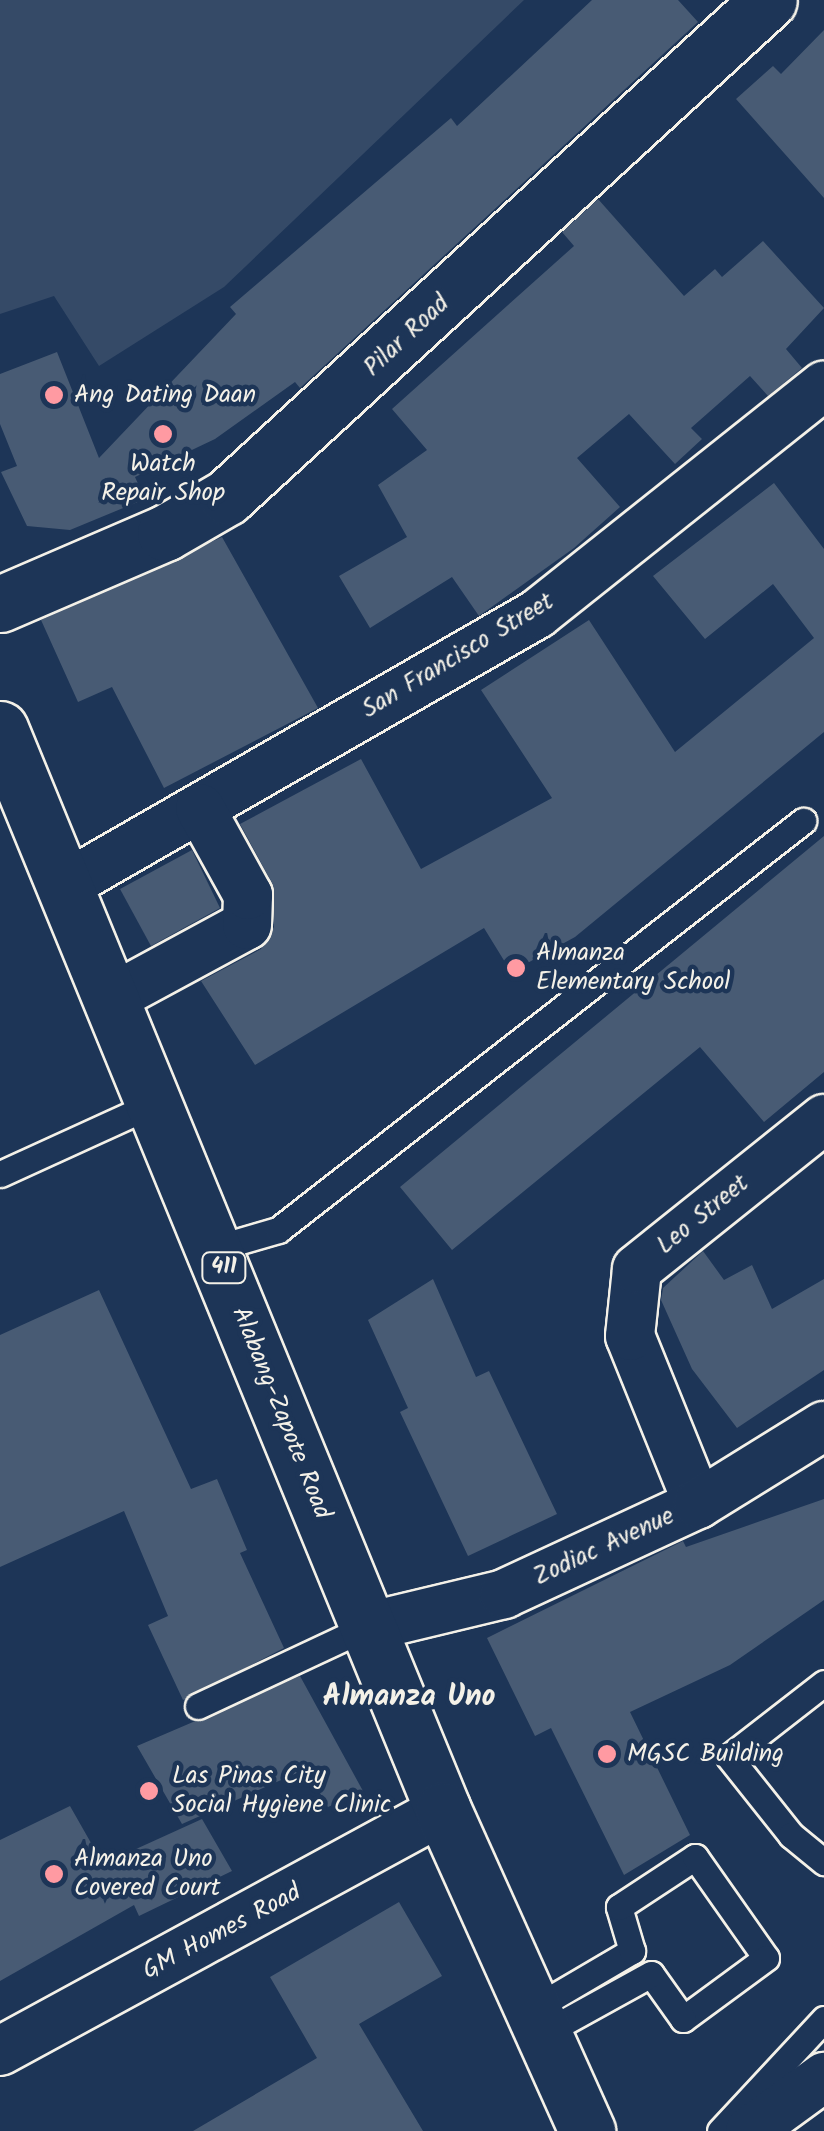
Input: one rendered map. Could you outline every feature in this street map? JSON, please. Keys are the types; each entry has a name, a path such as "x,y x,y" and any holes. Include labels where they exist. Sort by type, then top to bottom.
{"main road":[{"name":"Pilar Road","path":"0,604 165,533 227,497 770,0"},
{"name":"Alabang-Zapote Road","path":"0,729 15,810 64,886 112,998 443,1810 581,2112 614,2131"}],"street":[{"name":"San Francisco Street","path":"64,886 536,614 824,386"},
{"path":"112,998 240,931 250,918 248,896 200,808"},
{"name":"Leo Street","path":"698,1504 630,1336 638,1268 824,1119"},
{"name":"Zodiac Avenue","path":"366,1627 504,1594 698,1504 824,1426"},
{"name":"GM Homes Road","path":"0,2051 443,1810"},
{"path":"750,2131 824,2077"}],"lane":[{"path":"216,1248 278,1230 803,821"},
{"path":"0,1174 156,1104"},
{"path":"198,1706 366,1627"},
{"path":"824,1682 729,1757 791,1835 824,1862"},
{"path":"696,1858 766,1958 684,2019 651,1974 539,2021 632,1951 619,1907 696,1858"},
{"path":"720,2131 824,2019"}],"shaded area":[{"path":"0,0 524,0 224,287 99,366 54,296 0,314"}],"building":[{"path":"592,0 678,0 698,22 300,388 295,382 215,439 135,477 145,499 70,530 27,526 1,472 17,466 0,424 0,374 57,352 99,458 236,314 230,307 451,118 457,126"},
{"path":"824,30 824,198 736,99 773,66 781,74"},
{"path":"598,199 684,296 715,269 722,277 763,241 824,308 786,349 802,368 768,396 750,376 691,428 702,439 675,464 629,414 577,458 620,507 574,548 479,616 452,577 370,628 339,576 407,537 378,485 427,450 392,409 574,246 562,232"},
{"path":"774,483 824,549 824,732 575,937 511,972 484,928 255,1065 201,981 261,949 274,927 272,883 240,824 361,759 421,869 552,798 481,690 589,620 675,752 814,638 773,584 705,639 653,576"},
{"path":"222,537 318,708 164,788 112,687 78,702 41,620"},
{"path":"824,836 824,1072 764,1122 700,1047 452,1250 400,1187"},
{"path":"192,850 220,908 151,946 120,889"},
{"path":"703,1251 724,1280 752,1265 772,1309 824,1279 824,1370 737,1428 692,1369 661,1300 663,1288"},
{"path":"433,1279 476,1377 489,1371 557,1514 468,1556 400,1412 408,1408 368,1320"},
{"path":"99,1290 191,1489 217,1479 247,1550 240,1553 284,1648 183,1700 148,1625 168,1616 124,1511 0,1567 0,1335"},
{"path":"824,1499 824,1600 730,1665 630,1712 690,1835 624,1875 551,1728 535,1736 487,1638 683,1541 686,1547"},
{"path":"300,1676 363,1791 328,1807 306,1769 182,1824 137,1746"},
{"name":"Almanza Uno Covered Court","path":"70,1806 103,1864 202,1819 232,1871 139,1916 134,1905 0,1981 0,1840"},
{"path":"399,1902 442,1976 359,2024 423,2131 193,2131 317,2058 270,1977"}],"place":[{"name":"Ang Dating Daan","path":"54,395"},
{"name":"Watch Repair Shop","path":"163,434"},
{"name":"Almanza Elementary School","path":"516,968"},
{"name":"MGSC Building","path":"607,1754"},
{"name":"Las Pinas City Social Hygiene Clinic","path":"149,1791"},
{"name":"Almanza Uno Covered Court","path":"54,1874"}],"district":[{"name":"Almanza Uno","path":"409,1697"}]}
